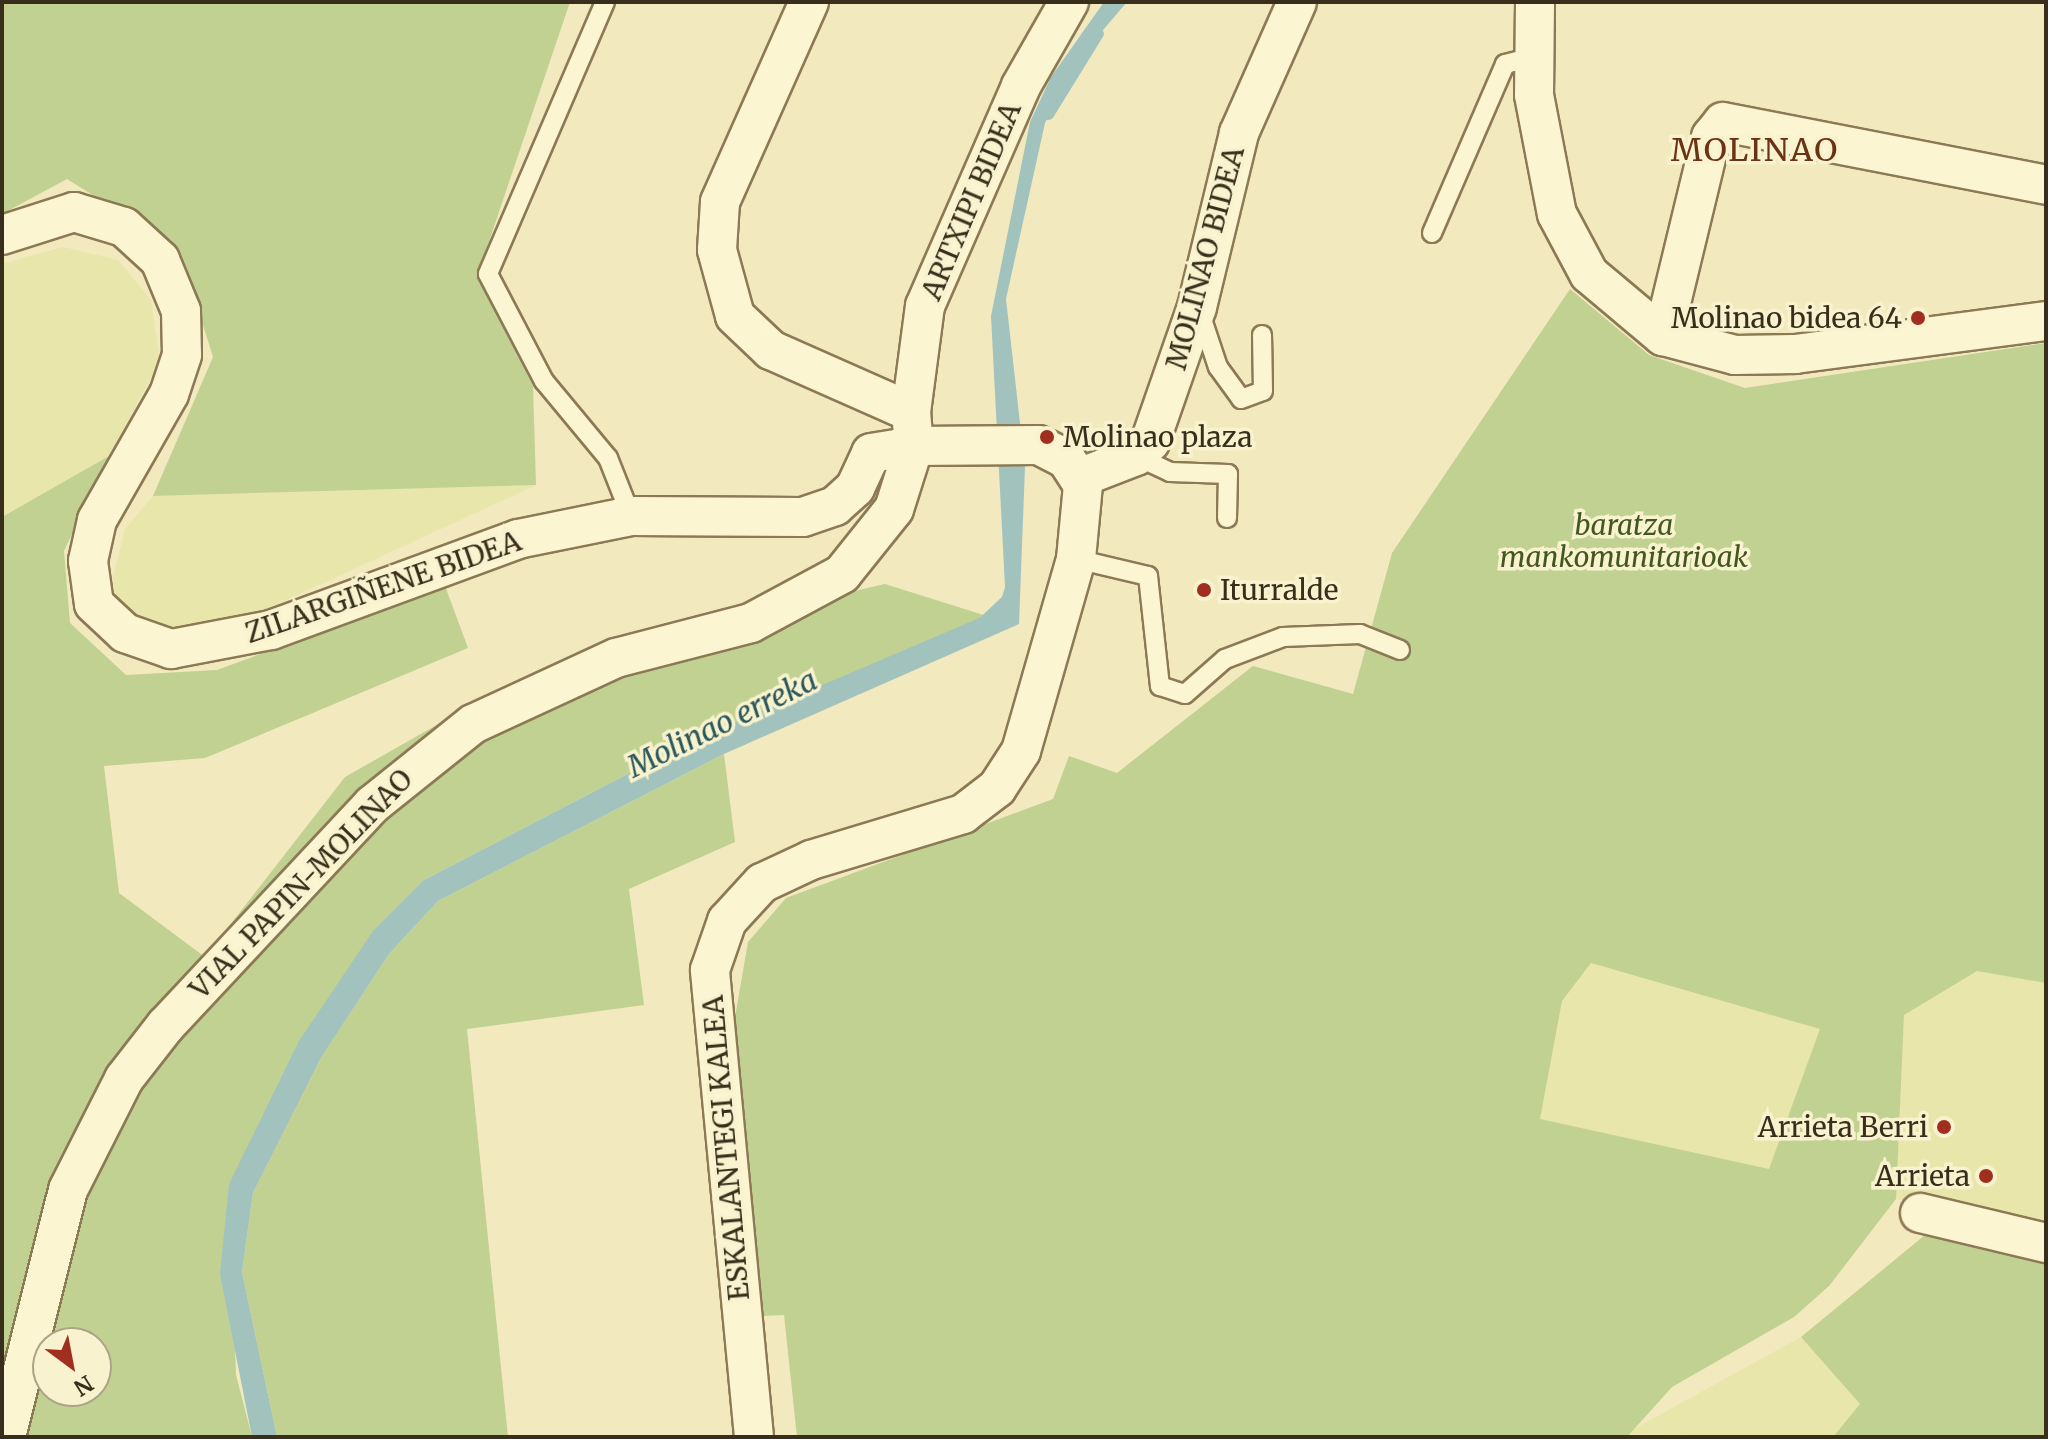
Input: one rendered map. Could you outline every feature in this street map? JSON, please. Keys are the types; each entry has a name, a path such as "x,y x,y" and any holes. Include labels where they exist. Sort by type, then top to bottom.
{"street":[{"path":"809,2 720,202 717,250 735,316 771,350 912,429 986,445 1027,445 1053,450 1079,478 1136,456"},
{"name":"ARTXIPI BIDEA","path":"912,429 925,306 1021,86 1069,2"},
{"name":"MOLINAO BIDEA","path":"1136,456 1154,432 1197,307 1239,133 1297,2"},
{"path":"1535,2 1534,57 1542,155 1557,214 1589,274 1663,336 1735,355 1795,354 2046,321"},
{"path":"1663,336 1711,137 1723,122 2046,185"},
{"name":"ZILARGIÑENE BIDEA","path":"2,235 74,212 124,227 160,260 181,311 182,355 169,394 97,520 88,561 94,604 125,633 171,649 218,643 518,539 631,516 803,517 835,506 855,488 871,453 912,429"},
{"name":"VIAL PAPIN-MOLINAO","path":"6,1437 68,1190 124,1079 166,1025 372,805 473,724 616,658 751,623 842,574 894,509 912,429"},
{"name":"ESKALANTEGI KALEA","path":"754,1437 709,996 716,945 742,901 786,869 942,822 997,788 1021,751 1076,559 1085,515 1079,478"},
{"path":"1920,1213 2046,1243"}],"lane":[{"path":"605,2 488,274 544,381 608,458 631,516"},
{"path":"1432,233 1505,64 1534,57"},
{"path":"1197,307 1218,367 1241,399 1263,391 1262,335"},
{"path":"1136,456 1170,472 1228,474 1227,518"},
{"path":"1076,559 1148,576 1160,686 1185,694 1225,659 1283,637 1360,634 1400,650"}],"shaded area":[{"path":"63,247 118,260 151,300 160,361 109,456 2,517 2,264"},
{"path":"536,485 239,622 193,635 150,631 110,589 125,529 153,496"},
{"path":"1591,963 1821,1029 1769,1170 1539,1119 1562,1001"},
{"path":"1977,970 2046,983 2046,1230 1896,1199 1904,1015"},
{"path":"1801,1337 1860,1404 1833,1437 1625,1434"}],"green space":[{"path":"2,2 570,2 477,277 533,386 536,485 153,496 213,357 179,249 67,179 2,214"},
{"name":"baratza mankomunitarioak","path":"1570,289 1649,355 1745,388 2046,343 2046,983 1977,971 1904,1015 1896,1199 1829,1286 1794,1317 1672,1387 1627,1437 797,1437 784,1315 764,1316 734,1023 748,942 786,898 1053,799 1069,756 1117,773 1253,666 1353,694 1392,553","holes":["1591,963 1820,1029 1769,1169 1540,1119 1562,1001"]},
{"path":"109,456 64,551 70,623 126,675 217,670 445,586 468,648 205,758 104,766 119,893 205,957 345,777 486,697 656,636 885,584 990,617 689,742 424,880 229,1184 236,1375 252,1437 2,1437 2,517"},
{"path":"724,754 735,842 629,889 644,1005 467,1029 508,1437 277,1437 242,1272 253,1193 321,1058 389,954 438,901"},
{"path":"1925,1235 2046,1263 2046,1437 1833,1437 1860,1404 1801,1337"}],"water":[{"path":"1104,2 1127,2 1074,64 1045,123 1006,299 1025,467 1019,624 724,754 438,901 389,954 321,1058 253,1193 242,1272 277,1437 252,1437 220,1274 229,1184 299,1041 373,931 424,880 689,742 998,610 1005,587 991,316 1030,122 1051,77"}],"waterway":[{"name":"Molinao erreka","path":"1048,114 1098,33"},
{"name":"Molinao erreka","path":"976,628 1010,596"}],"place":[{"name":"Molinao bidea 64","path":"1918,318"},
{"name":"Molinao plaza","path":"1047,437"},
{"name":"Iturralde","path":"1204,590"},
{"name":"Arrieta Berri","path":"1944,1127"},
{"name":"Arrieta","path":"1986,1176"}],"district":[{"name":"MOLINAO","path":"1755,150"}]}
